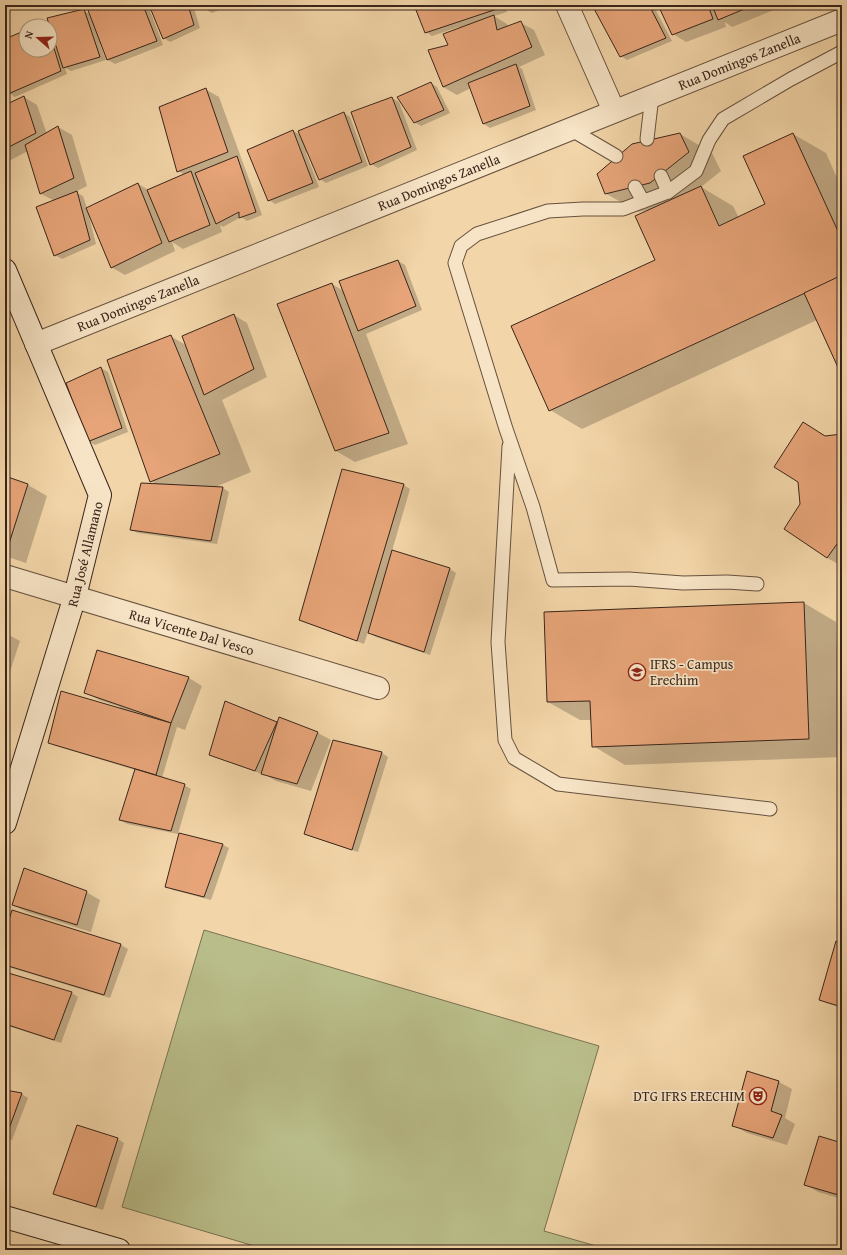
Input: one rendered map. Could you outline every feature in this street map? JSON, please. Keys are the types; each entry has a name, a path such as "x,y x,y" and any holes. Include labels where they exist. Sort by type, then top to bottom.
{"street":[{"path":"567,5 614,112"},
{"name":"Rua Domingos Zanella","path":"36,344 842,20"},
{"name":"Rua José Allamano","path":"5,270 100,495 75,596 5,823"},
{"name":"Rua Vicente Dal Vesco","path":"5,576 378,688"},
{"path":"5,1217 119,1250"}],"lane":[{"path":"757,584 727,582 683,583 629,579 553,580 533,507 455,262 461,246 477,234 548,212 583,209 623,209 668,192 696,171 709,140 723,118 842,52"},
{"path":"647,139 652,96"},
{"path":"570,129 616,156"},
{"path":"661,176 668,192"},
{"path":"635,187 643,201"},
{"path":"510,438 498,642 505,740 514,758 558,784 770,809"}],"green space":[{"path":"204,930 599,1046 544,1231 610,1250 268,1250 122,1207"}],"building":[{"path":"86,5 143,5 157,41 107,60"},
{"path":"149,5 188,5 194,25 163,39"},
{"path":"414,5 499,5 500,8 425,33"},
{"path":"592,5 649,5 666,38 620,57"},
{"path":"658,5 708,5 713,19 672,35"},
{"path":"712,5 754,5 718,20"},
{"path":"84,9 100,57 63,68 58,52 58,18 47,18"},
{"path":"494,15 497,30 521,21 532,47 443,87 428,50 448,45 443,34"},
{"path":"18,33 18,58 57,58 61,71 8,94 5,86 5,39"},
{"path":"516,64 530,106 483,124 468,83"},
{"path":"431,82 444,110 414,123 397,97"},
{"path":"206,88 228,152 177,172 159,107"},
{"path":"24,96 36,133 5,149 5,105"},
{"path":"392,97 411,147 370,165 351,112"},
{"path":"344,112 362,162 319,180 298,131"},
{"path":"58,126 74,178 40,194 25,145"},
{"path":"293,130 313,183 268,201 247,150"},
{"path":"680,133 689,152 650,183 605,194 597,174 632,144"},
{"path":"793,133 842,240 842,276 549,411 511,326 655,260 635,216 701,186 719,226 765,204 743,156"},
{"path":"237,156 256,212 239,218 239,212 216,224 195,173"},
{"path":"191,171 210,225 169,242 147,190"},
{"path":"138,183 162,243 111,268 86,208"},
{"path":"77,191 90,240 54,256 36,207"},
{"path":"398,260 416,306 358,331 339,281"},
{"path":"842,275 842,374 841,374 804,293"},
{"path":"332,283 389,433 335,451 277,304"},
{"path":"234,314 254,369 204,395 182,336"},
{"path":"171,335 220,454 150,482 107,360"},
{"path":"101,367 122,428 87,442 66,383"},
{"path":"803,422 825,436 842,434 842,537 827,558 784,529 800,504 798,482 774,467"},
{"path":"342,469 404,484 357,641 299,620"},
{"path":"5,476 28,484 6,553 5,552"},
{"path":"141,483 223,487 211,541 130,530"},
{"path":"392,550 450,568 424,652 368,633"},
{"path":"804,602 809,739 592,747 590,701 547,702 544,612"},
{"path":"97,650 189,677 171,723 84,693"},
{"path":"61,691 171,723 156,775 48,743"},
{"path":"225,701 277,722 255,771 209,755"},
{"path":"279,717 318,732 297,784 261,774"},
{"path":"333,740 382,752 352,850 304,834"},
{"path":"135,769 185,784 171,831 119,820"},
{"path":"179,833 223,844 204,897 165,887"},
{"path":"24,868 87,891 77,925 12,905"},
{"path":"12,910 121,944 104,995 5,965 5,933"},
{"path":"836,941 842,943 842,1007 819,1000"},
{"path":"5,972 72,992 54,1040 5,1024"},
{"name":"DTG IFRS ERECHIM","path":"747,1071 779,1081 771,1111 782,1115 773,1138 732,1126"},
{"path":"5,1090 22,1093 6,1137 5,1137"},
{"path":"77,1125 118,1138 96,1207 53,1194"},
{"path":"819,1136 842,1143 842,1196 804,1185"}],"place":[{"name":"IFRS - Campus Erechim","path":"637,672"},
{"name":"DTG IFRS ERECHIM","path":"758,1096"}]}
